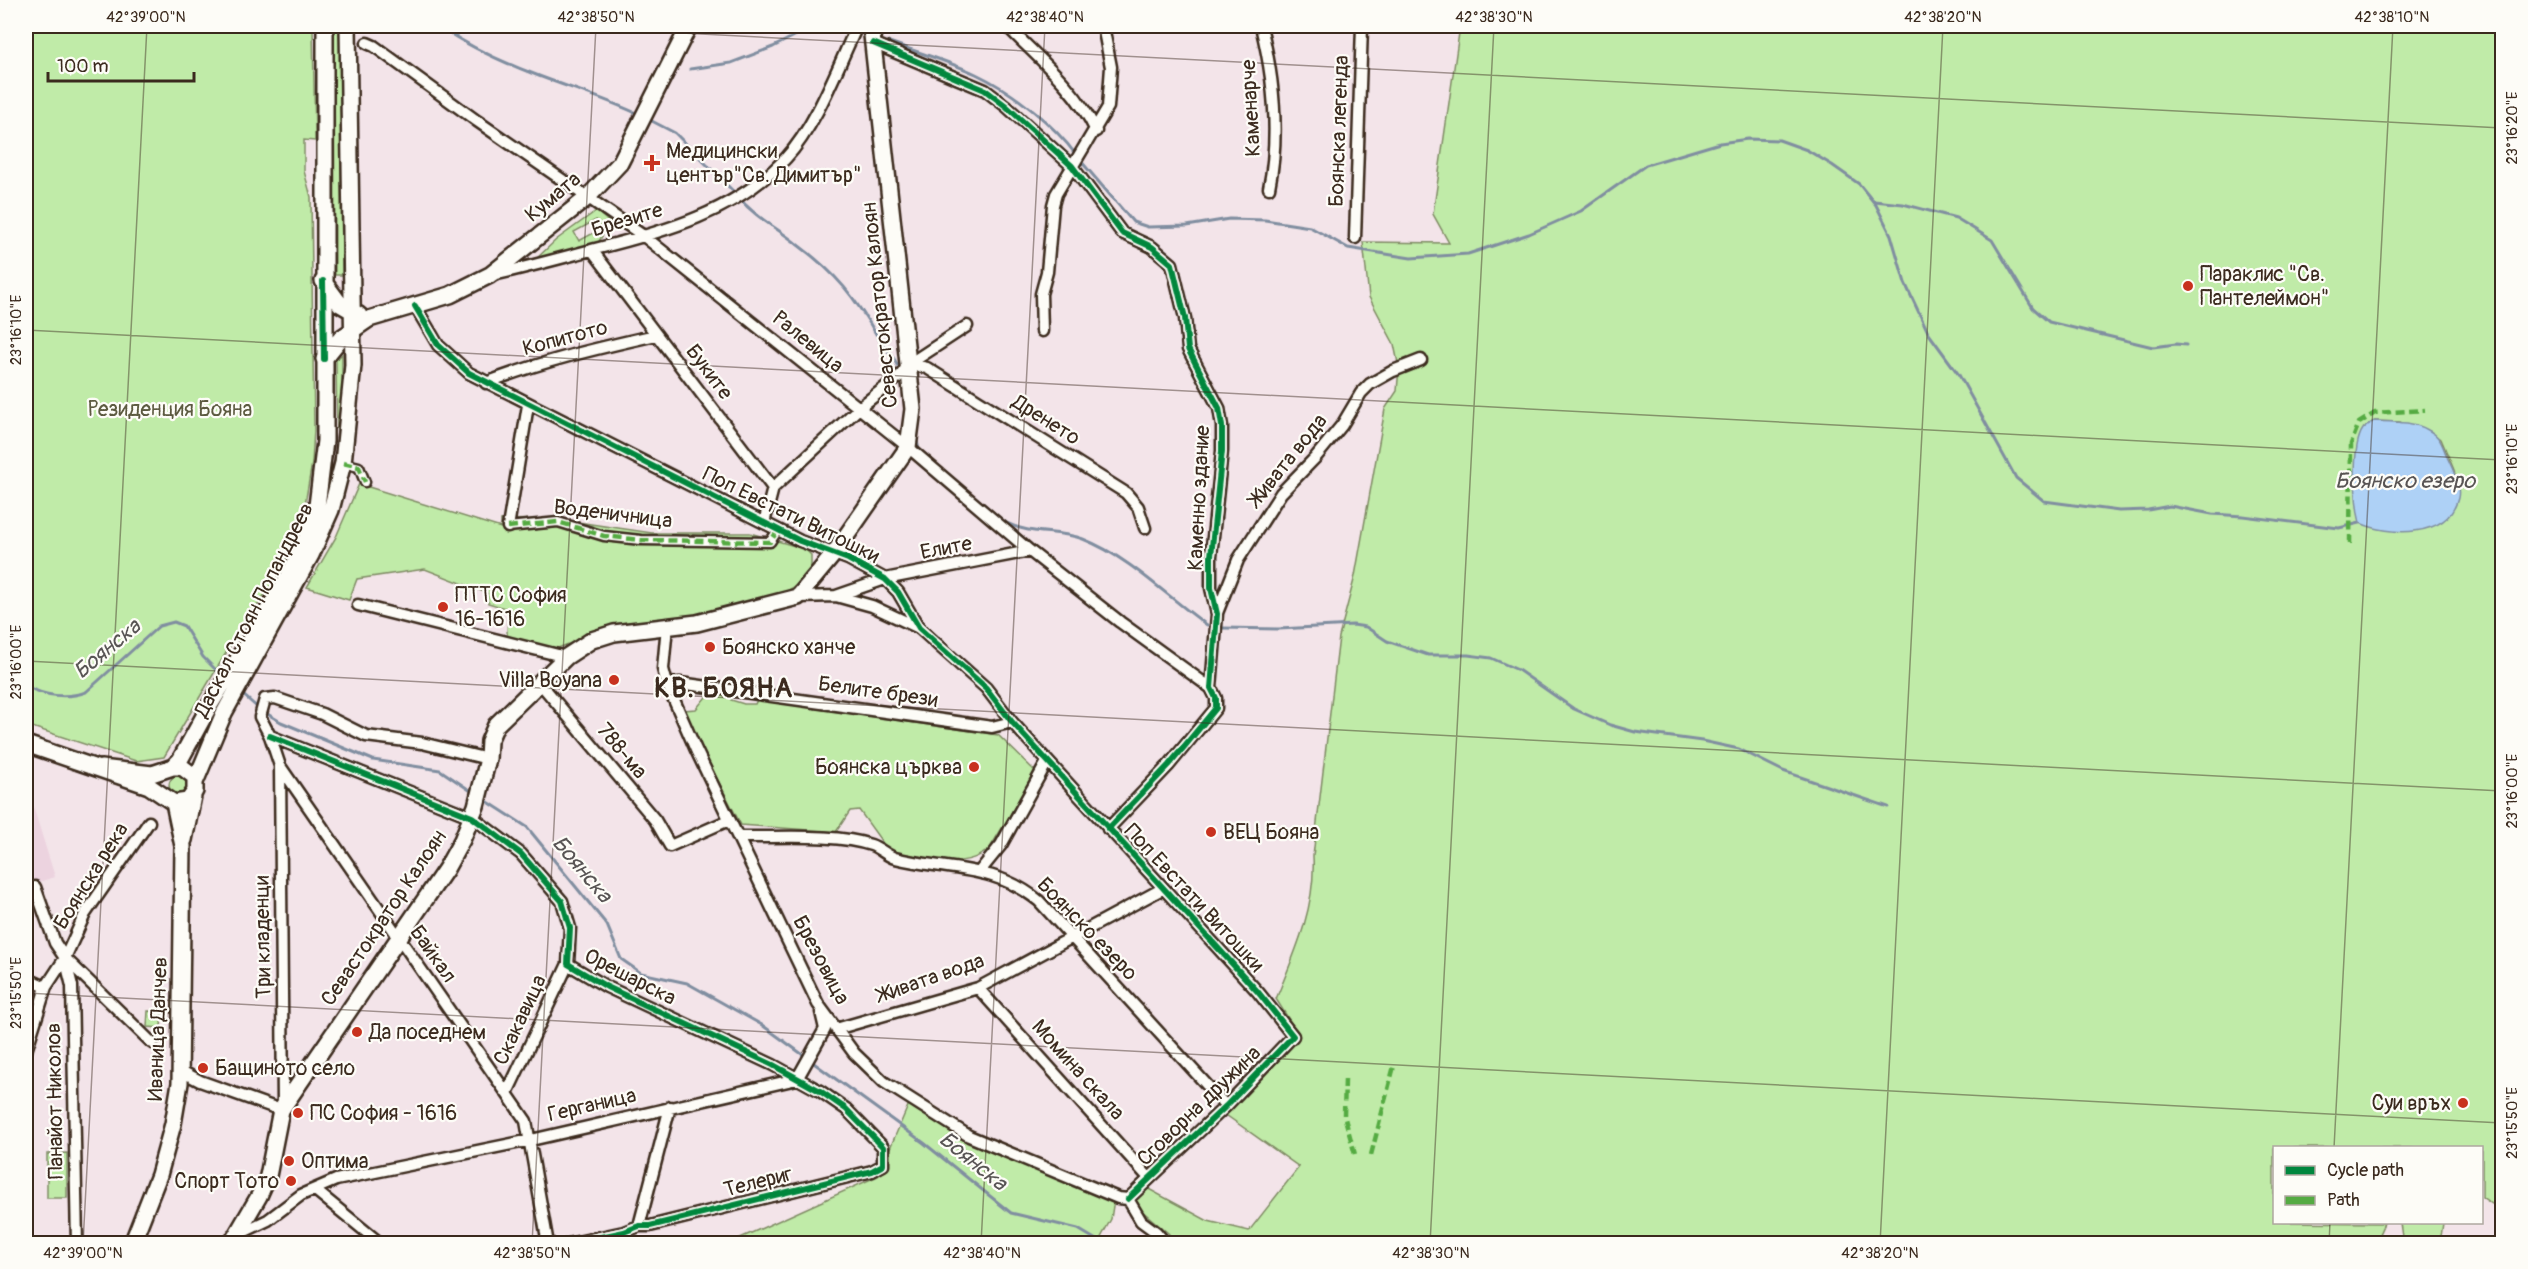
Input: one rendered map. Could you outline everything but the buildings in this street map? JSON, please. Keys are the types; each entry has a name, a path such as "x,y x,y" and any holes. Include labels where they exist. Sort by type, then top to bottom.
{"main road":[{"name":"Даскал Стоян Попандреев","path":"169,769 180,760 217,709 249,653 311,528 317,506 325,441 323,281 325,26"},
{"name":"Даскал Стоян Попандреев","path":"249,653 311,555 331,510 343,463 350,406 353,329 348,26"},
{"name":"Кумата","path":"324,358 353,329 369,319 450,295 490,275 587,198 620,163 638,132 689,26"},
{"name":"Севастократор Калоян","path":"234,1239 268,1176 282,1108 446,869 474,811 487,766 489,741 496,725 566,657 584,644 603,636 697,623 798,597 833,555 908,447 913,409 871,26"},
{"path":"323,281 340,304 352,313 369,319"},
{"name":"Даскал Стоян Попандреев","path":"194,788 217,709"},
{"path":"26,744 149,786 168,800 184,802 194,788 188,770 169,769 152,774 101,768"},
{"path":"168,800 160,780 169,769"},
{"name":"Иваница Данчев","path":"132,1244 159,1175 171,1134 181,1071 183,846 194,788"},
{"name":"Иваница Данчев","path":"168,800 183,846"}],"street":[{"name":"Брезите","path":"490,275 547,263 645,237 744,195 787,158 811,123 857,26"},
{"path":"1007,26 1061,79 1085,111 1096,131"},
{"path":"1042,331 1041,294 1047,272 1053,205 1062,182 1096,131 1108,107 1110,97 1111,68 1103,26"},
{"name":"Каменарче","path":"1261,26 1272,79 1275,129 1275,159 1269,188"},
{"name":"Боянска легенда","path":"1355,238 1362,26"},
{"name":"Ралевица","path":"367,43 645,237 908,447 1030,551 1120,622 1211,688"},
{"path":"873,43 985,90 1072,166"},
{"name":"Каменно здание","path":"1072,166 1122,234 1152,247 1172,264 1185,318 1188,349 1219,408 1221,417 1222,451 1211,556 1211,588 1217,614 1211,688 1216,698 1215,711 1129,810 1108,830"},
{"name":"Буките","path":"592,250 774,489"},
{"name":"Поп Евстати Витошки","path":"415,306 438,345 469,374 778,530 833,555 848,559 885,579 898,592 920,628 986,688 1047,762 1258,992 1293,1036"},
{"path":"764,523 774,489 859,408 901,375 909,364 967,326"},
{"name":"Копитото","path":"486,383 573,353 656,335"},
{"name":"Живата вода","path":"1217,614 1238,560 1281,493 1315,458 1342,424 1361,393 1370,384 1393,371 1421,360"},
{"name":"Дренето","path":"909,364 927,368 1126,493 1138,507 1145,528"},
{"path":"508,527 528,405"},
{"path":"343,463 359,467 365,482"},
{"name":"Воденичница","path":"508,527 558,522 604,536 641,540 770,542 778,530"},
{"name":"Елите","path":"836,596 885,579 1030,551"},
{"path":"798,597 836,596 872,606 920,628"},
{"path":"358,605 566,657"},
{"name":"Брезовица","path":"667,626 663,669 667,684 729,820 818,1004 854,1053 884,1082 969,1136 1118,1198 1128,1199"},
{"name":"788-ма","path":"540,683 655,820 670,846 729,820"},
{"name":"Белите брези","path":"667,684 680,683 992,728 1012,722"},
{"name":"Байкал","path":"487,766 422,743 366,736 322,714 275,698 265,699 260,717 270,736 280,766 526,1121 548,1244"},
{"name":"Орешарска","path":"270,736 474,811 521,854 562,901 570,928 568,964 607,987 773,1065 820,1090 846,1109 883,1147 883,1165"},
{"path":"980,871 1001,845 1047,762"},
{"name":"Три кладенци","path":"280,766 282,1108"},
{"name":"Боянска река","path":"26,1051 46,987 64,958 85,914 149,822"},
{"name":"Боянско езеро","path":"738,837 847,841 872,846 893,858 980,871 1029,892 1226,1106"},
{"path":"35,887 64,958 152,1043"},
{"name":"Живата вода","path":"836,1029 978,988 1162,890"},
{"name":"Панайот Николов","path":"64,958 72,986 77,1244"},
{"name":"Скакавица","path":"507,1093 568,964"},
{"path":"26,978 46,987"},
{"name":"Момина скала","path":"978,988 1149,1178"},
{"path":"797,1079 825,1029 818,1004"},
{"name":"Сговорна дружина","path":"1128,1199 1226,1106 1293,1036"},
{"path":"181,1071 200,1081 282,1108"},
{"name":"Герганица","path":"315,1190 336,1180 531,1140 797,1079"},
{"path":"639,1226 670,1107"},
{"name":"Телериг","path":"568,1244 861,1174 883,1165"},
{"path":"315,1190 381,1244"},
{"name":"Севастократор Калоян","path":"234,1239 268,1220 300,1195 315,1190"},
{"path":"1128,1199 1141,1221 1166,1244"}],"shaded area":[{"path":"26,758 35,761 27,787 55,877 26,886"}],"green space":[{"name":"Резиденция Бояна","path":"26,26 313,26 315,141 304,140 304,171 311,197 314,430 312,463 304,510 288,557 278,575 232,643 164,757 136,761 26,725"},
{"path":"334,26 340,26 342,275 335,275"},
{"path":"1460,26 2502,26 2502,1202 2492,1204 2483,1198 2483,1146 2273,1146 2273,1224 2384,1224 2375,1243 1171,1244 1169,1234 1134,1204 1145,1187 1208,1221 1249,1231 1299,1167 1223,1113 1294,1042 1295,1029 1276,999 1308,912 1339,637 1355,576 1385,409 1397,391 1399,368 1394,344 1369,297 1363,242 1449,243 1433,214","holes":["2375,421 2400,422 2441,439 2454,470 2456,481 2364,428"]},
{"path":"596,211 610,223 598,243 535,260 556,240","holes":["596,220 601,229 579,241 574,232"]},
{"path":"342,354 342,415 337,444 336,360"},
{"path":"359,484 501,528 501,520 557,519 652,533 750,533 805,549 811,555 811,568 801,583 773,599 662,621 627,622 558,648 522,642 507,635 508,609 488,603 487,593 425,569 357,579 349,600 307,587 336,537"},
{"path":"710,692 731,696 731,700 744,704 755,704 757,700 998,735 1036,772 990,848 968,860 929,860 890,853 859,810 850,811 836,832 741,825 684,710 696,709"},
{"path":"178,776 184,779 187,785 184,791 178,794 172,791 169,785 172,779"},
{"path":"148,1011 162,1012 161,1028 147,1027"},
{"path":"911,1099 969,1135 1118,1198 1113,1206 1111,1219 1098,1243 727,1244 878,1176"},
{"path":"67,1153 67,1198 47,1198 47,1154"},
{"path":"2400,1224 2443,1224 2440,1243 2403,1243"}],"water":[{"name":"Боянско езеро","path":"2374,421 2416,425 2433,433 2439,439 2454,473 2459,493 2452,511 2443,521 2416,531 2401,532 2360,523 2355,461 2359,437 2363,429"}],"waterway":[{"path":"439,26 462,41 500,60 640,115"},
{"path":"690,69 731,63 773,47 804,31 838,30"},
{"path":"889,42 965,69 1003,89 1044,120 1076,155"},
{"path":"648,119 675,133 736,194"},
{"path":"1080,160 1133,222 1148,227 1187,226 1229,219 1265,220 1310,227 1348,248 1411,258 1468,254 1529,234 1581,211 1646,165 1720,143 1748,139 1779,140 1807,150 1832,165 1859,184 1876,205 1891,235 1905,283 1929,334 1959,375 2016,478 2044,501 2119,511 2148,510 2170,506 2212,514 2339,528 2360,523"},
{"path":"740,199 753,212 791,239 834,276 853,298 897,365"},
{"path":"1874,201 1903,204 1956,218 1992,240 2033,308 2049,322 2153,347 2186,345"},
{"path":"901,382 904,392"},
{"path":"917,441 920,454"},
{"path":"982,503 1004,521 1016,527 1074,536 1117,556 1207,625"},
{"name":"Боянска","path":"26,686 55,695 86,692 159,626 174,622 184,626 203,657 223,677"},
{"path":"1223,628 1279,629 1353,625 1366,627 1387,641 1428,655 1468,655 1491,658 1518,670 1574,709 1610,725 1635,732 1702,741 1739,749 1783,771 1888,807"},
{"name":"Боянска","path":"241,693 259,709"},
{"name":"Боянска","path":"264,712 281,722 373,760 440,770 474,793"},
{"name":"Боянска","path":"482,798 527,827 607,925 621,959 641,973 687,983 762,1025 806,1057"},
{"name":"Боянска","path":"811,1061 924,1143 1011,1213 1078,1229 1103,1244"}],"marked path":[{"path":"2350,544 2351,444 2359,423 2375,413 2425,410"},
{"path":"343,463 359,467 365,482"},
{"path":"508,527 558,522 604,536 641,540 770,542 778,530"},
{"path":"1371,1155 1394,1066"},
{"path":"1345,1079 1344,1115 1356,1158"}],"cycle path":[{"path":"873,43 985,90 1072,166 1122,233 1152,247 1172,264 1185,318 1188,349 1219,408 1222,451 1211,556 1211,588 1217,614 1211,688 1216,698 1216,708 1169,765 1108,829"},
{"path":"323,281 324,359"},
{"path":"415,306 438,345 469,373 800,541 848,559 885,579 898,592 919,628 986,688 1012,722 1258,992 1293,1036 1226,1106 1128,1199"},
{"path":"270,736 472,817 521,854 562,901 570,928 568,964 607,987 773,1065 820,1091 846,1109 883,1147 883,1165 872,1171 568,1244"}],"place":[{"name":"Медицински център\"Св. Димитър\"","path":"652,163"},
{"name":"Параклис \"Св. Пантелеймон\"","path":"2188,286"},
{"name":"ПТТС София 16-1616","path":"443,607"},
{"name":"Боянско ханче","path":"710,647"},
{"name":"Villa Boyana","path":"614,680"},
{"name":"Боянска църква","path":"974,767"},
{"name":"ВЕЦ Бояна","path":"1211,832"},
{"name":"Да поседнем","path":"357,1032"},
{"name":"Бащиното село","path":"203,1068"},
{"name":"Суи връх","path":"2463,1103"},
{"name":"ПС София - 1616","path":"298,1113"},
{"name":"Оптима","path":"289,1161"},
{"name":"Спорт Тото","path":"291,1181"}],"district":[{"name":"КВ. БОЯНА","path":"724,688"}]}
